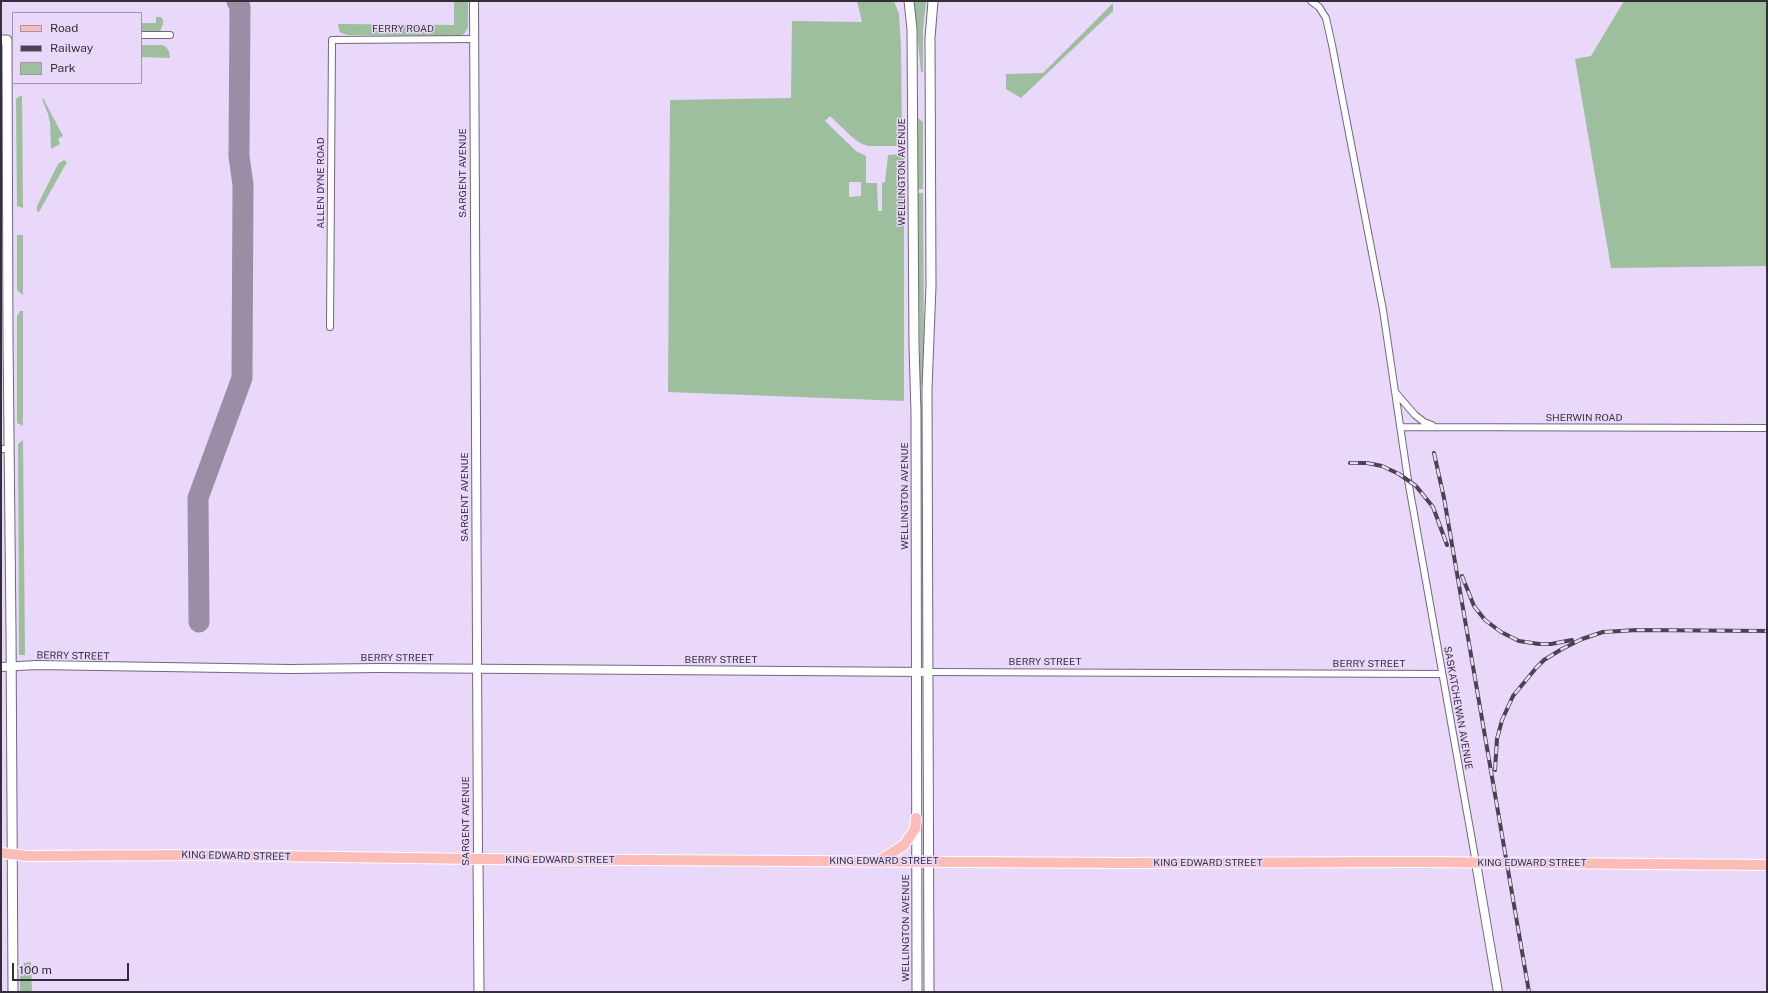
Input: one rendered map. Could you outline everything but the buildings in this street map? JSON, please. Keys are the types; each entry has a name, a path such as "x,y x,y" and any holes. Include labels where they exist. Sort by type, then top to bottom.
{"main road":[{"name":"WELLINGTON AVENUE","path":"909,1 912,29 914,337 916,413 917,992"},
{"path":"929,992 928,413 931,286 930,38 933,1"},
{"path":"7,40 4,243 5,449 12,666 6,854 13,992"},
{"path":"879,861 904,845 915,829 916,818"},
{"name":"KING EDWARD STREET","path":"6,854 28,856 202,855 478,859 917,862 1767,865"},
{"name":"SARGENT AVENUE","path":"478,859 479,992"}],"street":[{"name":"SARGENT AVENUE","path":"474,1 478,859"},
{"name":"SASKATCHEWAN AVENUE","path":"1312,1 1322,13 1329,30 1383,310 1400,427 1498,992"},
{"path":"142,35 170,35"},
{"name":"FERRY ROAD","path":"332,40 474,39"},
{"name":"ALLEN DYNE ROAD","path":"330,327 332,40"},
{"path":"1396,392 1420,419 1428,424 1439,427"},
{"path":"916,413 928,413"},
{"name":"SHERWIN ROAD","path":"1400,427 1767,428"},
{"path":"916,553 928,553"},
{"name":"BERRY STREET","path":"1,667 290,669 476,668 917,672 1442,674"},
{"path":"917,941 929,942"}],"green space":[{"path":"454,1 468,1 468,27 464,34 458,36 348,35 341,33 339,30 338,24 454,25"},
{"path":"857,1 894,1 899,14 901,46 902,139 898,146 868,146 860,143 852,137 830,116 825,121 856,151 866,156 866,183 877,183 878,211 882,211 882,183 885,182 888,155 901,154 904,157 904,401 668,392 670,100 791,98 792,21 862,22","holes":["849,182 861,182 861,196 849,197"]},
{"path":"914,1 926,1 923,30 923,72 921,72"},
{"path":"1624,1 1767,1 1767,266 1611,268 1575,59 1591,56"},
{"path":"1113,3 1113,11 1021,98 1006,89 1006,74 1043,73"},
{"path":"156,17 161,17 163,24 158,33 142,33 142,23 156,23"},
{"path":"142,45 165,46 169,51 170,58 142,57"},
{"path":"22,96 23,208 17,206 16,99"},
{"path":"43,98 63,136 58,139 60,144 51,149 50,123 42,99"},
{"path":"918,118 923,122 923,189 918,189"},
{"path":"64,160 67,162 39,212 37,211 37,206 58,164"},
{"path":"918,193 923,193 924,385 920,385"},
{"path":"17,235 23,235 23,295 17,290"},
{"path":"20,311 23,311 23,426 17,423 17,316"},
{"path":"23,440 25,655 19,655 18,444"},
{"path":"31,962 32,992 20,992 20,970 24,963"}],"taxiway":[{"path":"199,622 198,498 242,378 243,185 239,156 240,7 237,1"}],"railway":[{"path":"1434,453 1444,498 1529,992"},
{"path":"1350,463 1367,463 1382,466 1399,474 1416,486 1433,507 1447,545"},
{"path":"1462,576 1474,606 1485,620 1501,632 1519,641 1539,644 1551,644 1572,640"},
{"path":"1495,770 1497,739 1502,720 1513,696 1544,660 1562,649 1582,639 1603,632 1637,630 1767,631"}]}
